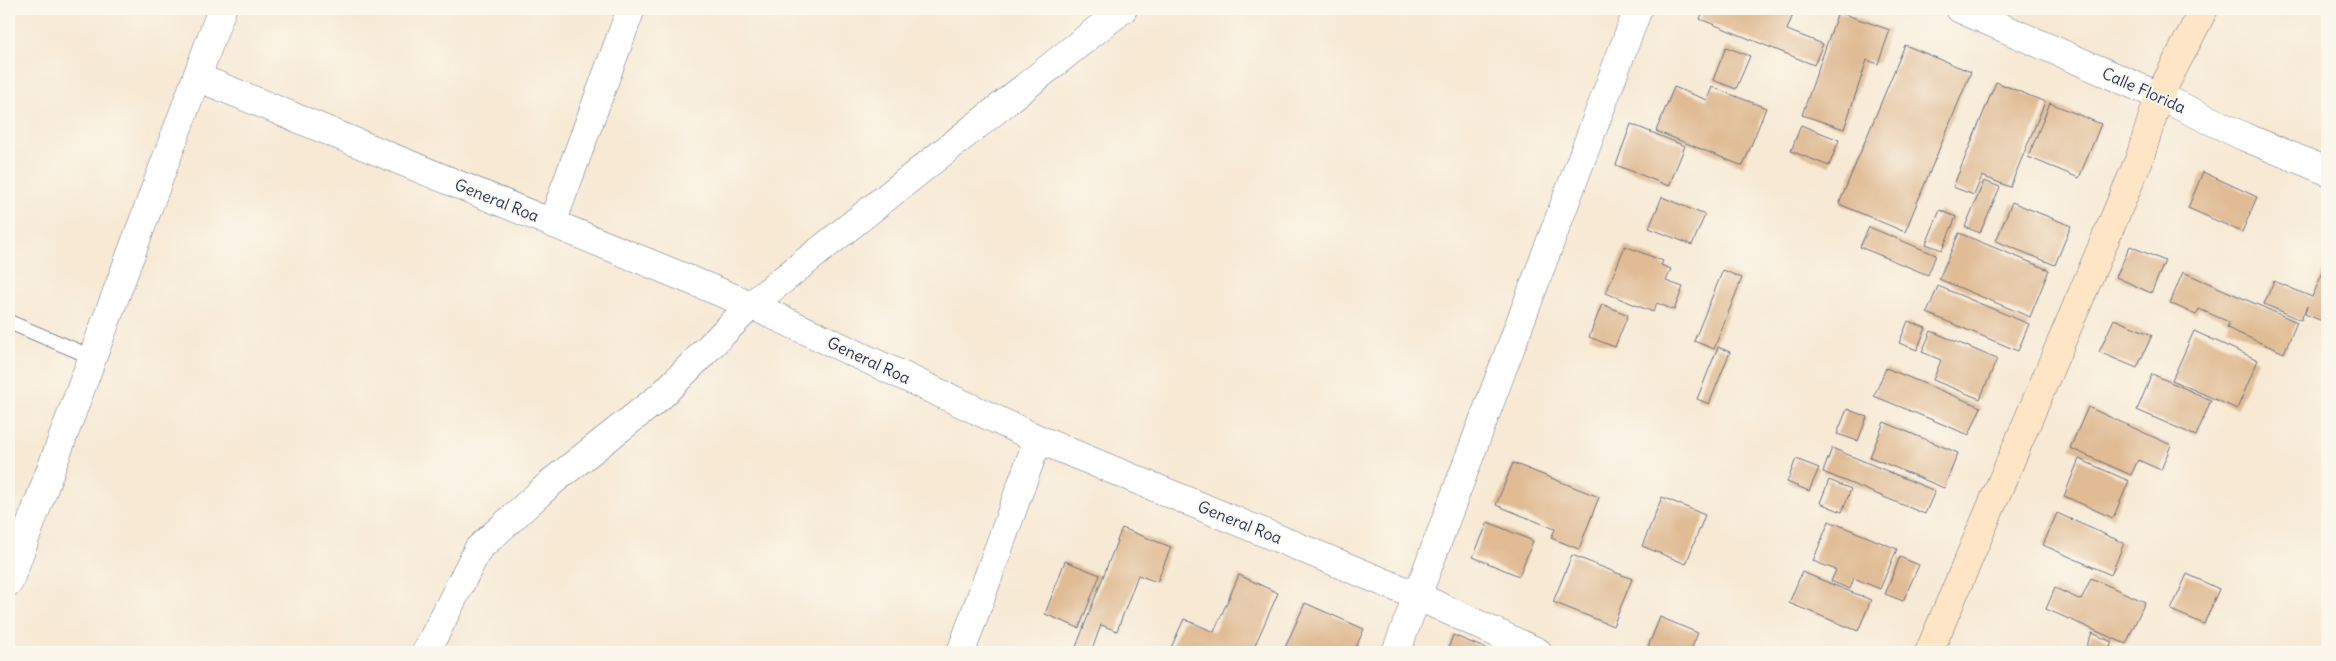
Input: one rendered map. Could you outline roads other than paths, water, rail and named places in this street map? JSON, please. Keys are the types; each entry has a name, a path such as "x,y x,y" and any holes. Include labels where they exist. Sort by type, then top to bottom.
{"main road":[{"path":"1929,652 2139,160 2159,96 2204,9"}],"street":[{"path":"9,582 222,9"},
{"path":"552,223 631,9"},
{"path":"426,652 478,549 552,481 661,396 751,305 1124,9"},
{"path":"1396,652 1638,9"},
{"name":"Calle Florida","path":"1960,9 2159,96 2245,137 2327,171"},
{"name":"General Roa","path":"197,77 751,305 1038,439 1417,596 1538,652"},
{"path":"960,652 1038,439"}],"lane":[{"path":"9,322 92,357"}]}
